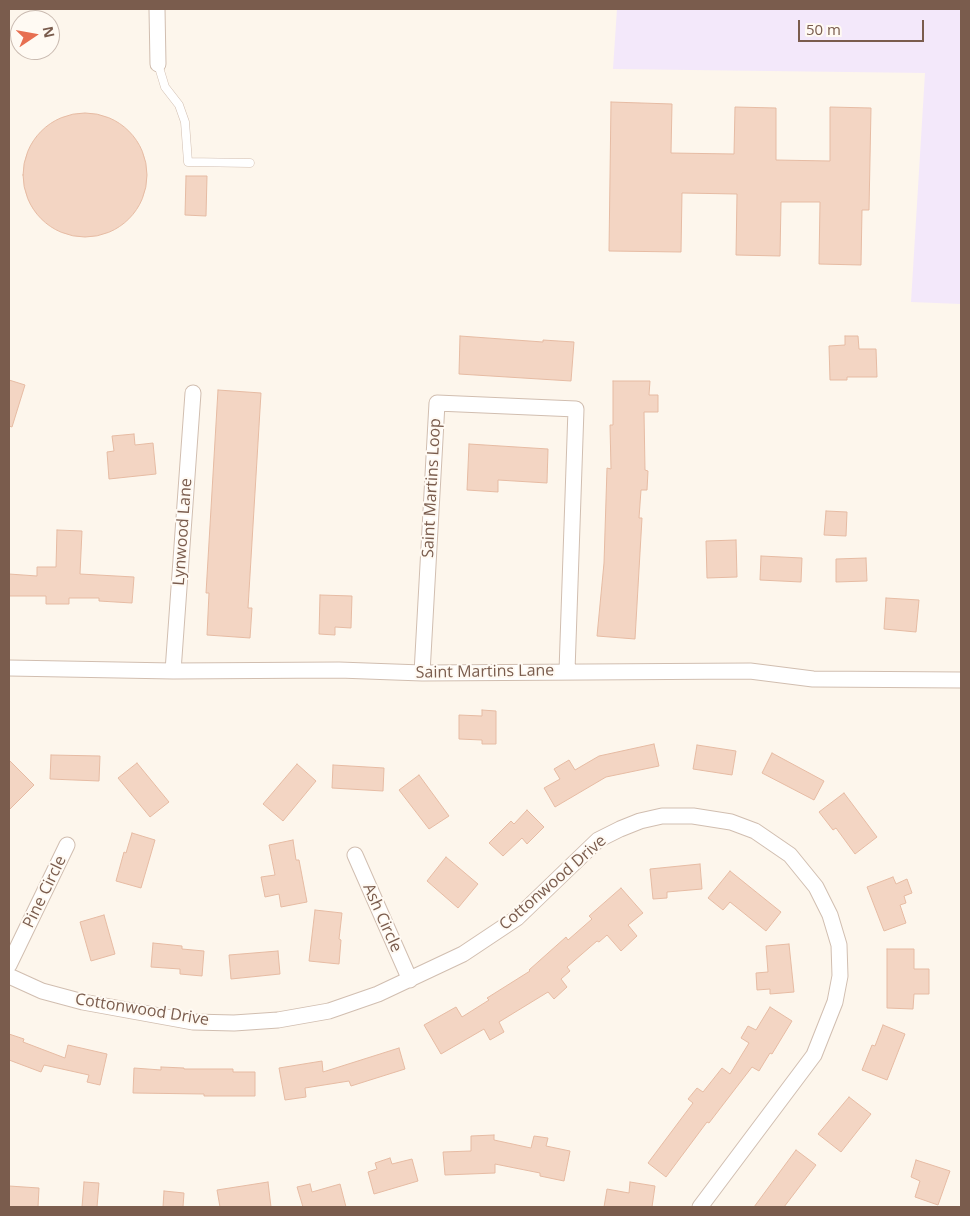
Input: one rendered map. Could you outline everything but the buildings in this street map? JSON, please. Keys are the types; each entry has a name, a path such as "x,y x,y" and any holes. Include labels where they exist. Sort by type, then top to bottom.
{"street":[{"path":"157,9 158,64"},
{"name":"Lynwood Lane","path":"173,671 193,393"},
{"name":"Saint Martins Loop","path":"422,673 437,403 576,409 567,671"},
{"name":"Saint Martins Lane","path":"9,668 173,671 339,670 422,673 567,671 750,672 813,679 961,680"},
{"name":"Cottonwood Drive","path":"9,976 42,991 83,1002 193,1022 234,1023 278,1020 329,1011 378,994 463,954 517,918 598,840 620,829 640,821 662,816 693,816 731,822 755,831 790,855 816,887 830,915 839,945 840,976 836,1002 814,1055 700,1207"},
{"name":"Pine Circle","path":"9,965 67,845"},
{"name":"Ash Circle","path":"355,855 410,980"}],"lane":[{"path":"158,64 165,88 179,105 185,122 188,162 250,164"}],"shaded area":[{"path":"617,9 961,9 961,304 911,302 925,73 613,69"}]}
